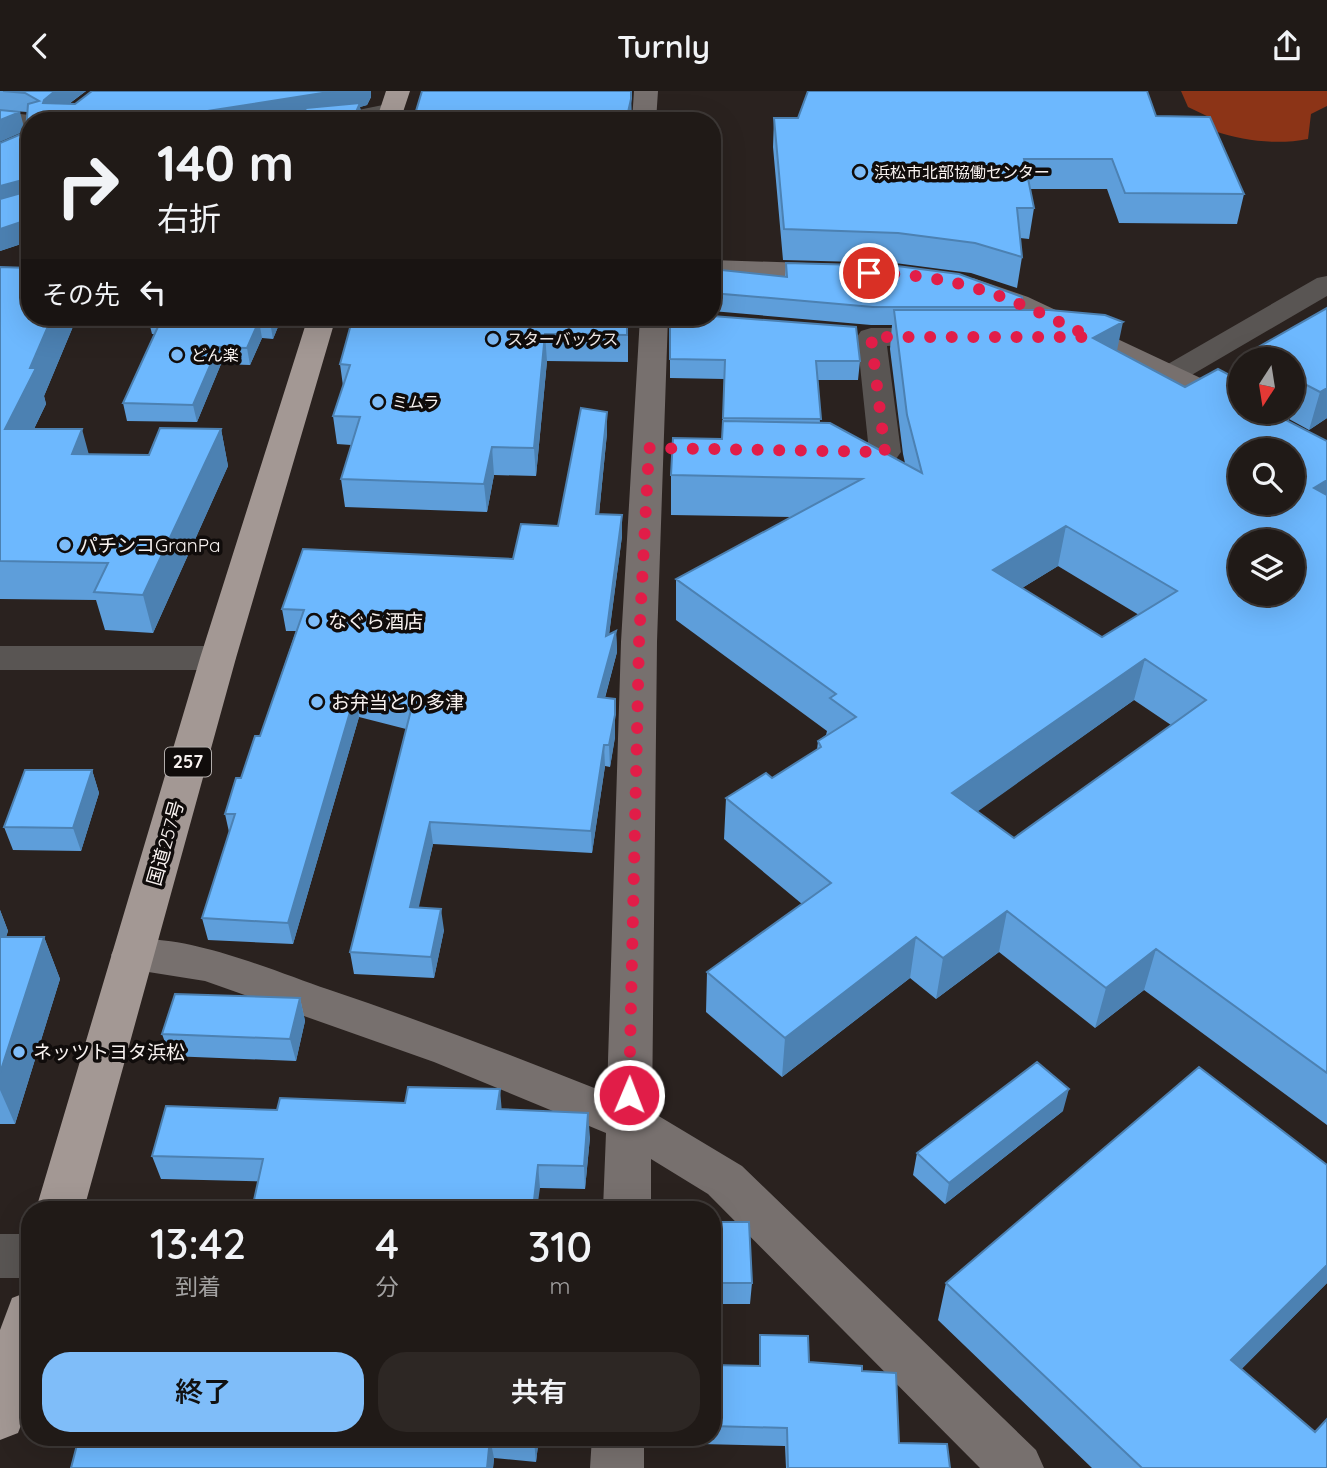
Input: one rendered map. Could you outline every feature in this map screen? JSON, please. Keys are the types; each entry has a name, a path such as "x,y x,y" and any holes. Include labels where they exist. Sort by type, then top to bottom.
{"highway":[{"name":"国道257号","path":"62,1201 218,658 319,326"},
{"path":"0,1415 21,1344"}],"street":[{"path":"644,112 646,91"},
{"path":"721,268 869,273"},
{"path":"948,280 1014,299 1228,403"},
{"path":"1172,374 1327,284"},
{"path":"627,1201 639,642 663,448 663,326"},
{"path":"802,450 885,452 857,336 967,337"},
{"path":"1021,337 1090,337"},
{"path":"0,658 218,658"},
{"path":"132,955 207,965 450,1049 629,1122 725,1180 1017,1468"},
{"path":"0,1256 21,1256"},
{"path":"617,1468 618,1446"}],"lane":[{"path":"359,112 393,106"}],"shaded area":[{"path":"1181,91 1327,91 1327,106 1311,114 1308,139 1261,141 1214,131 1209,117 1188,107"}],"building":[{"path":"3,91 55,91 43,103 75,104 92,91 335,91 201,112 27,112 28,104 39,101 25,93"},
{"path":"422,91 631,91 628,112 416,112"},
{"path":"808,91 1147,91 1156,116 1210,117 1244,194 1125,193 1112,159 1024,159 1034,208 1017,208 1022,257 975,243 898,233 784,229 774,118 798,118"},
{"path":"360,103 356,112 304,112 306,108"},
{"path":"0,110 20,112 0,120"},
{"path":"21,134 21,180 0,186 0,143"},
{"path":"21,193 21,222 0,229 0,199"},
{"path":"786,263 897,266 959,274 1022,297 1022,307 873,307 721,294 721,270 787,277"},
{"path":"0,267 21,268 21,326 48,326 30,368 36,368 5,429 82,429 72,454 149,455 160,428 221,429 143,595 94,592 108,563 0,561"},
{"path":"1327,308 1327,388 1320,392 1306,385 1306,347 1258,347"},
{"path":"894,310 1049,310 1105,315 1123,322 1093,338 1185,387 1218,369 1228,374 1228,424 1294,424 1327,441 1327,480 1314,488 1327,495 1327,1073 1156,949 1106,988 1007,911 943,958 916,937 785,1038 707,972 831,883 726,798 766,773 772,778 821,747 818,741 856,717 830,698 836,694 676,579 862,479 671,475 673,438 722,439 723,421 830,423 922,473 907,415","holes":["1066,526 1177,591 1102,637 993,570","1145,659 1206,700 1014,838 952,793"]},
{"path":"721,317 856,327 860,361 816,361 821,419 723,418 725,360 670,359 670,326 721,326"},
{"path":"158,326 257,326 247,348 218,347 193,405 123,403"},
{"path":"351,326 627,326 627,335 545,334 534,448 492,447 484,484 341,479 360,417 333,416 350,365 340,364"},
{"path":"581,408 607,412 596,514 622,515 606,636 616,631 598,697 615,699 615,715 609,745 604,745 591,831 430,822 410,907 441,909 431,957 350,952 411,710 355,695 288,923 202,918 235,814 225,814 236,778 241,778 255,736 260,736 304,610 282,609 303,549 513,559 521,524 558,526"},
{"path":"25,770 92,770 73,828 4,827"},
{"path":"0,937 44,937 0,1073"},
{"path":"175,994 300,998 290,1039 162,1034"},
{"path":"1037,1062 1069,1089 949,1183 917,1153"},
{"path":"1199,1067 1327,1165 1327,1265 1231,1360 1315,1432 1327,1419 1327,1468 1142,1468 946,1283"},
{"path":"408,1087 500,1089 497,1109 588,1113 584,1166 538,1165 534,1201 254,1201 263,1159 152,1156 166,1106 277,1110 280,1098 405,1103"},
{"path":"721,1222 749,1222 752,1283 721,1283"},
{"path":"760,1335 808,1336 809,1362 862,1366 862,1371 896,1373 899,1443 947,1444 950,1468 788,1468 787,1428 721,1426 721,1365 760,1366"},
{"path":"77,1446 489,1446 487,1468 71,1468"}],"place":[{"name":"浜松市北部協働センター","path":"860,172"},
{"name":"スターバックス","path":"493,339"},
{"name":"どん楽","path":"177,355"},
{"name":"ミムラ","path":"378,402"},
{"name":"パチンコGranPa","path":"65,545"},
{"name":"なぐら酒店","path":"314,621"},
{"name":"お弁当とり多津","path":"317,702"},
{"name":"ネッツトヨタ浜松","path":"19,1052"}],"route":[{"path":"629,1095 639,642 649,448 885,452 871,337 1090,337 1014,299 961,282 869,273"}]}
